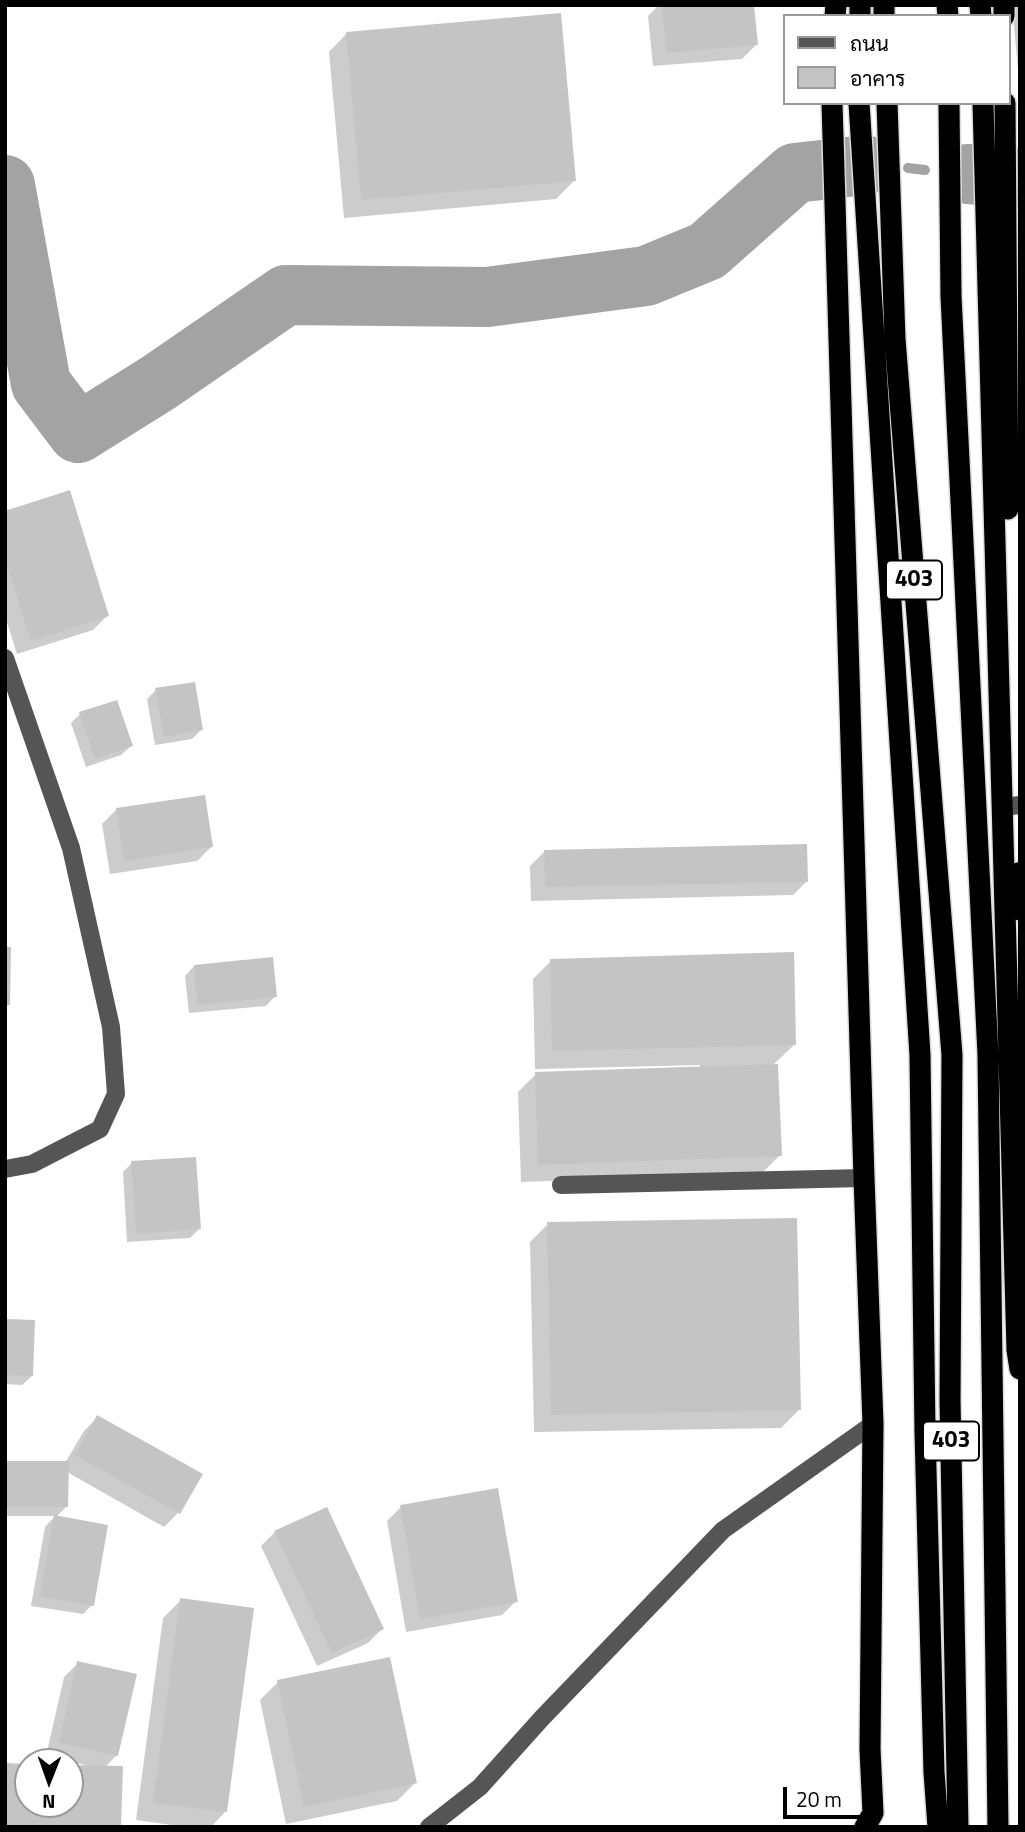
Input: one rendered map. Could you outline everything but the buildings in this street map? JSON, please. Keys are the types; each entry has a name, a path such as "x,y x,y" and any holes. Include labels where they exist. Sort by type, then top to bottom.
{"highway":[{"path":"832,105 873,1423 870,1749 872,1822"},
{"path":"859,105 920,1055 925,1432 934,1772 938,1827"},
{"name":"403","path":"887,105 894,339 952,1055 950,1400 958,1827"},
{"name":"403","path":"949,105 951,296 988,1055 998,1827"},
{"path":"983,105 1017,1350 1020,1369"},
{"path":"1004,105 1015,836 1020,910"}],"street":[{"path":"5,659 71,848 111,1027 116,1094 100,1129 32,1164 5,1170"},
{"path":"562,1185 864,1178"},
{"path":"429,1827 480,1787 542,1718 723,1530 873,1423"}],"waterway":[{"path":"5,185 41,384 78,433 158,383 286,295 487,297 646,276 707,251 795,173 865,165"},
{"path":"908,168 925,170"},
{"path":"968,174 1020,178"}]}
